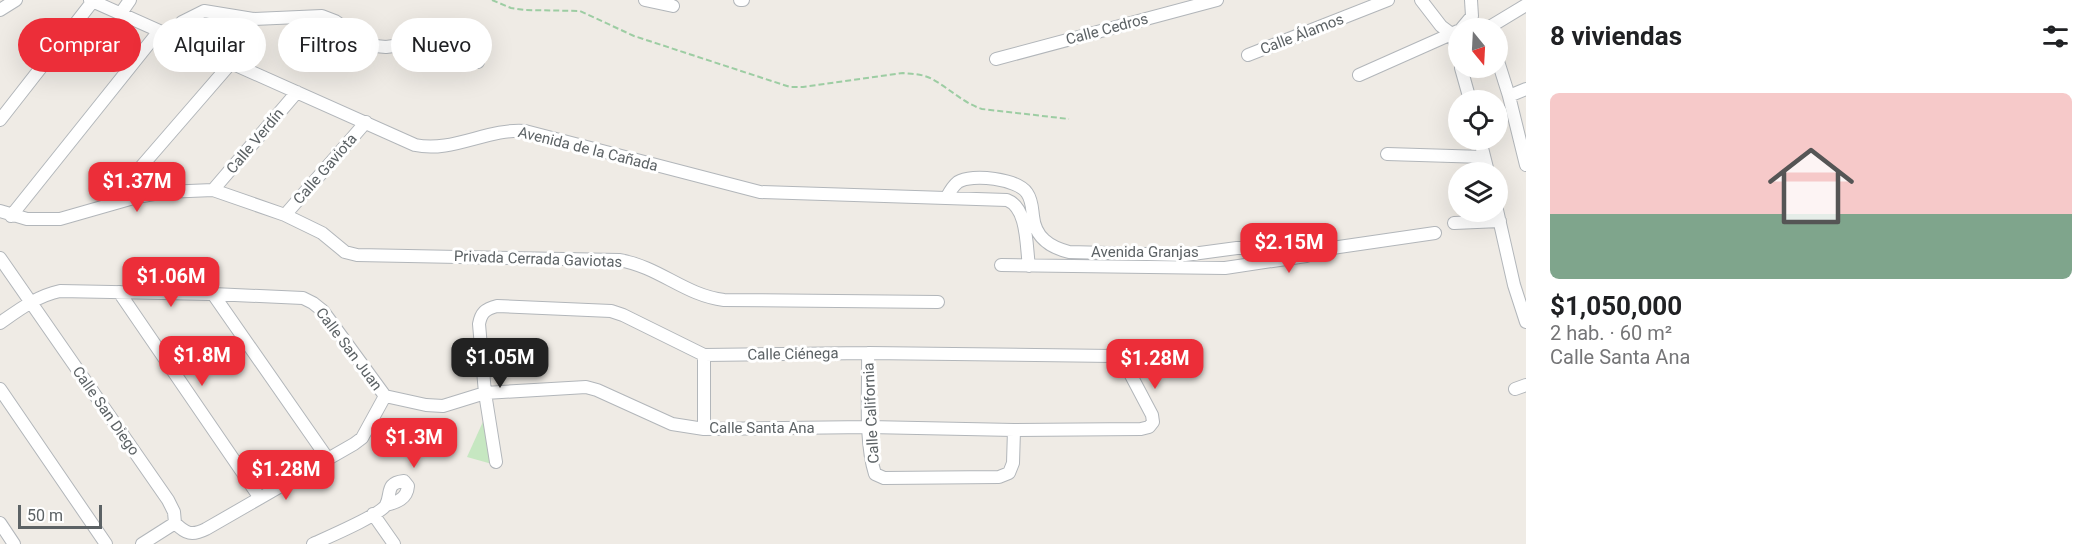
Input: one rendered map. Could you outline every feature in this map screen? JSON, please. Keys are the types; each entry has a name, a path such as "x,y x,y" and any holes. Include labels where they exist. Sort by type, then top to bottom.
{"street":[{"path":"0,10 16,0"},
{"path":"122,13 130,0"},
{"path":"645,0 673,6"},
{"name":"Calle Cedros","path":"996,59 1217,0"},
{"name":"Calle Álamos","path":"1248,55 1388,0"},
{"path":"1420,0 1441,26 1448,28"},
{"path":"1470,18 1471,0"},
{"path":"0,120 92,1"},
{"name":"Avenida de la Cañada","path":"92,1 153,28"},
{"path":"1505,18 1526,5"},
{"path":"190,18 204,11 214,11 244,18"},
{"path":"266,19 322,16 335,21 365,42 375,46 391,46"},
{"path":"1359,75 1448,35"},
{"path":"153,38 6,213 41,220 60,219 107,205 165,192 213,190"},
{"path":"107,205 223,72"},
{"name":"Avenida de la Cañada","path":"251,72 404,141 426,148 500,132 525,131 760,192 1007,200 1013,202 1028,222 1029,266"},
{"path":"1503,78 1526,165"},
{"path":"1509,96 1526,89"},
{"name":"Calle Verdín","path":"213,190 297,92"},
{"name":"Calle Gaviota","path":"285,215 366,122"},
{"path":"1482,150 1485,162"},
{"path":"1387,154 1484,157"},
{"name":"Avenida Granjas","path":"947,197 960,181 970,178 980,177 1020,186 1027,193 1031,202 1028,222 1045,242 1056,249 1069,252 1185,255 1311,242 1332,248"},
{"name":"Privada Cerrada Gaviotas","path":"213,190 285,215 322,233 345,252 357,255 619,260 651,269 692,292 708,298 938,302"},
{"path":"1454,223 1460,222"},
{"path":"1500,222 1514,285 1526,322"},
{"path":"1332,248 1435,233"},
{"path":"1237,248 1239,266"},
{"name":"Avenida Granjas","path":"1001,265 1239,266 1306,256 1332,248"},
{"name":"Calle San Diego","path":"0,258 168,500 174,512 175,523"},
{"path":"0,323 30,302 45,294 60,291 213,294 328,459"},
{"path":"119,292 260,498"},
{"name":"Calle San Juan","path":"213,294 303,298 313,303 323,311 385,396"},
{"name":"Calle Ciénega","path":"486,393 479,324 480,315 488,308 497,306 611,311 704,355 868,353 1119,357 1124,362 1152,416 1153,422 1149,427"},
{"name":"Calle California","path":"868,353 869,427 875,474 884,478 999,477 1009,473 1013,463 1014,430"},
{"path":"704,355 704,429"},
{"name":"Calle Santa Ana","path":"385,396 426,405 443,406 486,393 586,387 672,424 704,429 869,427 1014,430 1141,429 1149,427"},
{"path":"0,389 106,544"},
{"path":"486,393 496,462"},
{"path":"142,544 175,523 184,533 196,534 328,459 362,438 385,396"},
{"path":"313,544 374,514 386,505"},
{"path":"374,514 394,544"},
{"path":"0,523 15,544"}],"path":[{"path":"492,0 510,8 525,10 580,10 634,36 790,87 903,73 918,74 931,79 963,101 982,109 1069,120"}],"green space":[{"path":"486,415 492,464 467,457"}]}
